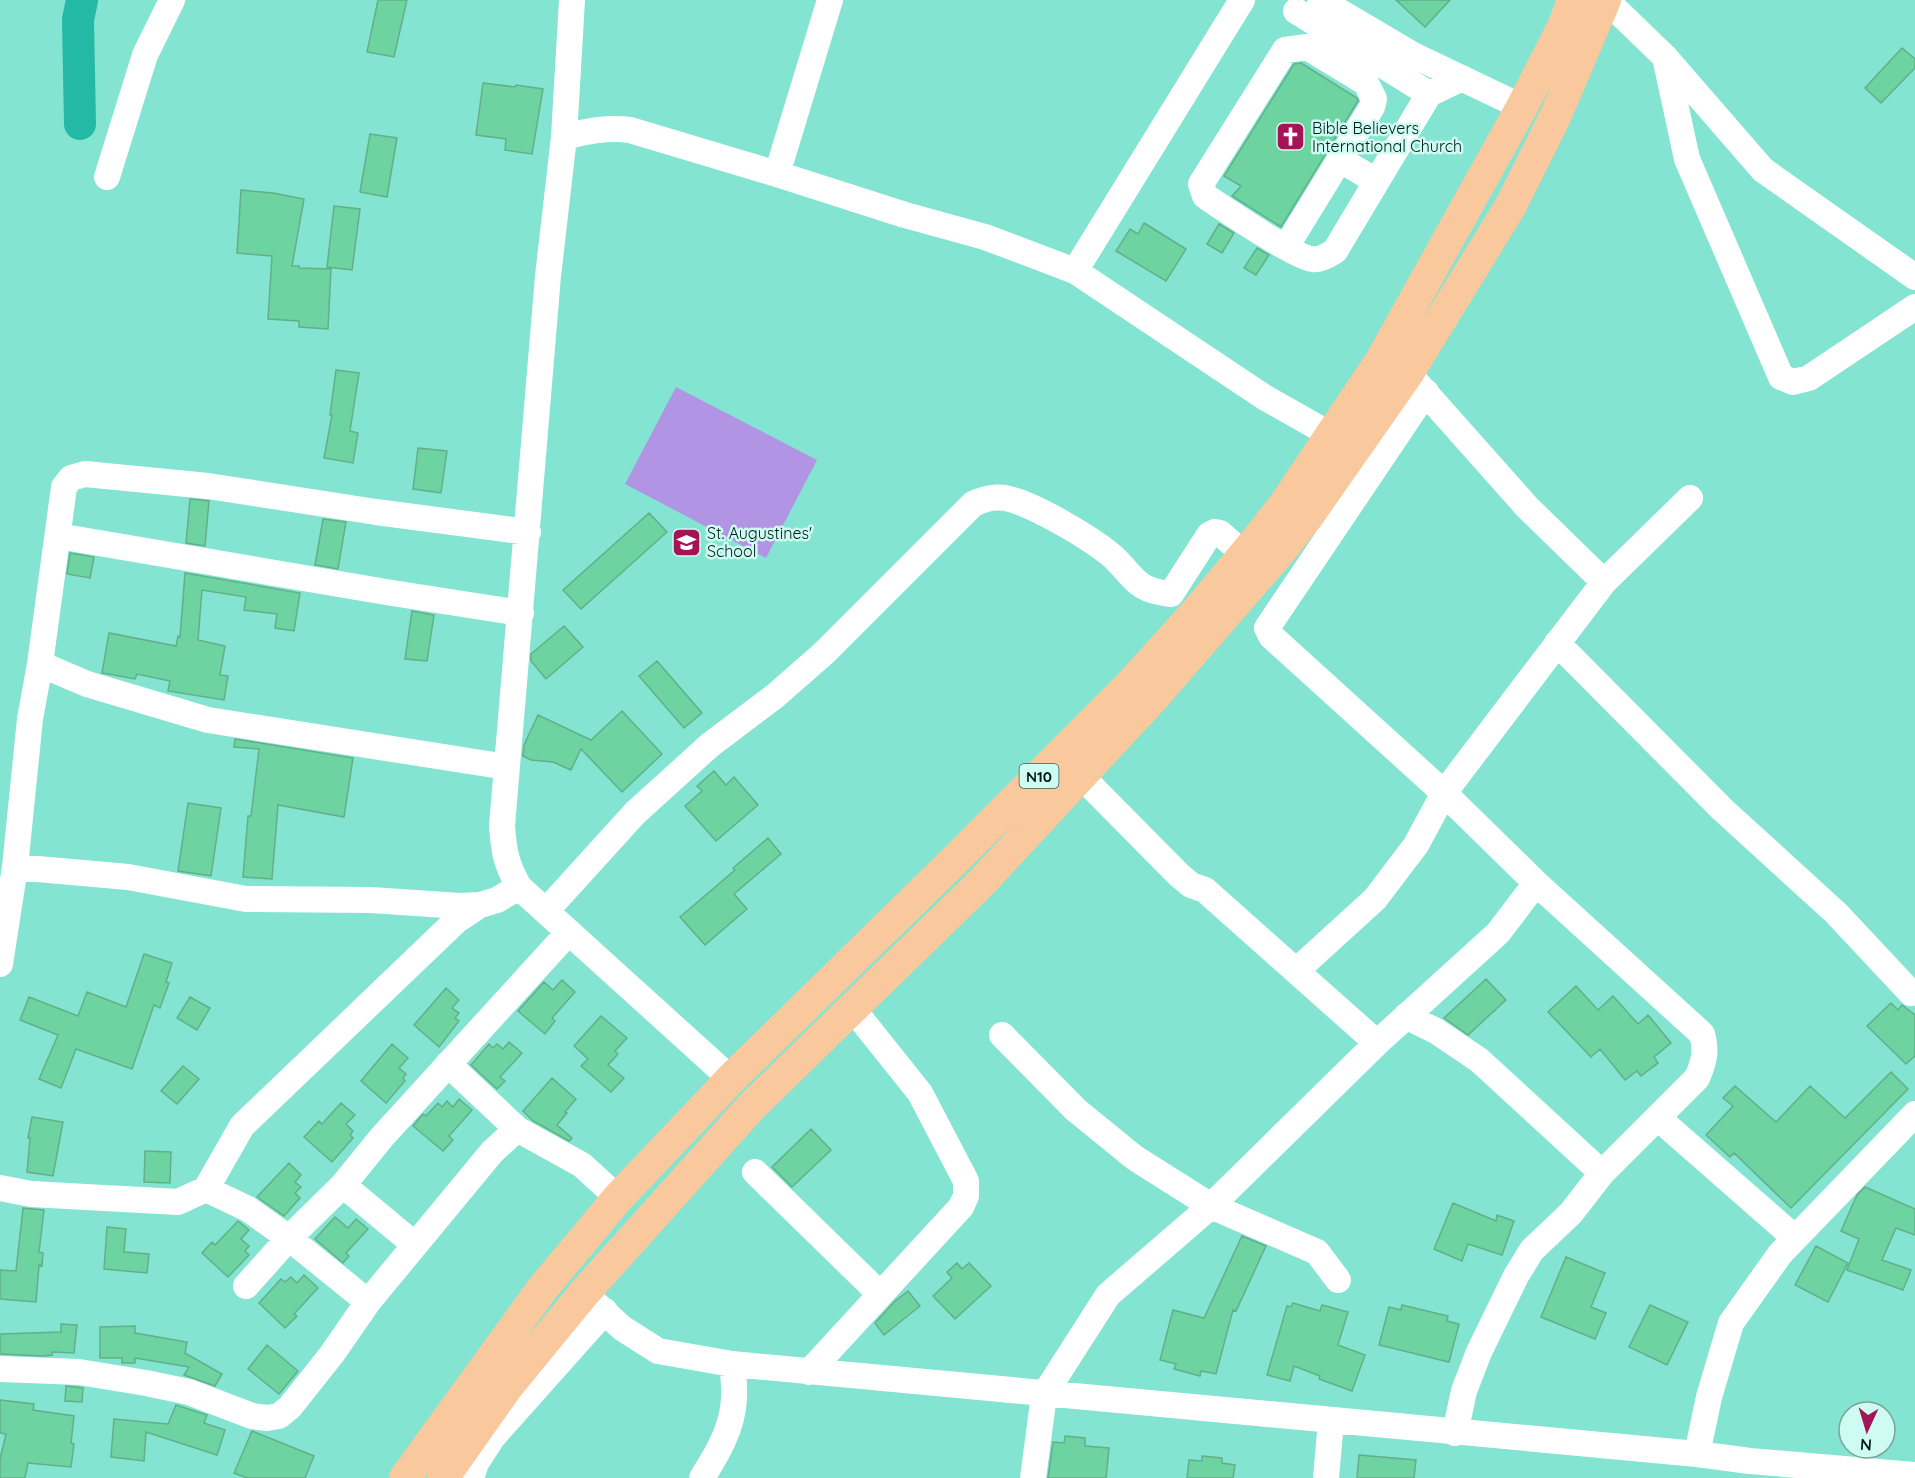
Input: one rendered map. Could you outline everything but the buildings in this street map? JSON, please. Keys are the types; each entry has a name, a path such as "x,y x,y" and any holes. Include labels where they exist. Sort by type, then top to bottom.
{"main road":[{"name":"N10","path":"443,1478 542,1289 618,1198 731,1079 950,866 1129,686 1245,555 1284,504 1380,362 1522,107 1563,27 1574,0"},
{"name":"N10","path":"405,1478 496,1377 595,1302 751,1107 982,882 1196,650 1278,554 1417,382 1555,117 1605,0"}],"street":[{"path":"108,177 145,55 172,0"},
{"path":"572,0 564,137 548,276 502,826 504,850 507,866 519,887 731,1079"},
{"path":"777,174 830,0"},
{"path":"1075,271 1242,0"},
{"path":"1320,0 1413,55 1522,107"},
{"path":"1605,0 1665,57 1763,170 1915,277"},
{"path":"1286,247 1372,107 1374,99 1366,83 1343,54 1296,11"},
{"path":"1429,94 1343,54 1307,47 1286,50 1201,184 1205,196 1305,258 1316,260 1335,251 1429,94 1462,78"},
{"path":"1665,57 1687,159 1781,377 1793,382 1809,378 1915,307"},
{"path":"564,137 593,129 630,130 905,215 986,237 1075,271 1264,397 1331,435"},
{"path":"1339,159 1376,181"},
{"path":"1455,1433 1464,1391 1479,1352 1516,1276 1532,1250 1571,1213 1602,1173 1697,1078 1704,1062 1706,1047 1702,1034 1536,882 1444,793 1271,636 1267,628 1417,382 1527,507 1604,582"},
{"path":"0,964 15,867 30,719 40,664 64,488 71,478 85,474 208,486 376,512 528,532"},
{"path":"546,911 636,813 710,745 775,696 824,653 973,504 987,498 1004,498 1032,508 1088,538 1113,557 1138,584 1155,592 1171,594 1209,535 1215,532 1220,533 1245,555"},
{"path":"1296,971 1375,898 1416,845 1444,793 1604,582 1690,498"},
{"path":"58,536 521,613"},
{"path":"1557,643 1724,810 1836,913 1911,993"},
{"path":"40,664 87,684 208,720 507,766"},
{"path":"1081,776 1179,875 1191,885 1205,890 1377,1043"},
{"path":"15,867 128,877 246,899 371,900 460,906 480,905 497,900 519,887"},
{"path":"1033,1478 1044,1395 1108,1295 1211,1206 1377,1043 1498,933 1536,882"},
{"path":"0,1188 31,1194 178,1202 207,1189 242,1126 456,921 480,905"},
{"path":"246,1286 343,1185 382,1137 569,932"},
{"path":"808,1372 961,1207 966,1197 966,1181 920,1093 852,1008"},
{"path":"1406,1016 1436,1031 1479,1060 1602,1173"},
{"path":"1002,1035 1076,1110 1135,1158 1211,1206 1317,1252 1338,1280"},
{"path":"448,1064 517,1129 582,1165 618,1198"},
{"path":"1697,1454 1709,1397 1731,1323 1780,1254 1915,1114"},
{"path":"1658,1118 1795,1238"},
{"path":"0,1369 78,1372 146,1383 189,1392 252,1416 267,1418 279,1416 290,1407 332,1354 368,1302 492,1152 517,1129"},
{"path":"755,1172 880,1294"},
{"path":"343,1185 415,1245"},
{"path":"207,1189 248,1209 290,1238 368,1302"},
{"path":"471,1478 476,1463 492,1438 595,1302 622,1328 658,1350 732,1364 1915,1475"},
{"path":"702,1478 717,1455 730,1424 734,1399 732,1364"},
{"path":"1326,1478 1331,1421"}],"shaded area":[{"path":"676,387 817,460 766,558 625,484"}],"waterway":[{"path":"80,124 78,20 82,0"}],"place":[{"name":"Bible Believers International Church","path":"1291,137"},
{"name":"St. Augustines' School","path":"686,542"}]}
